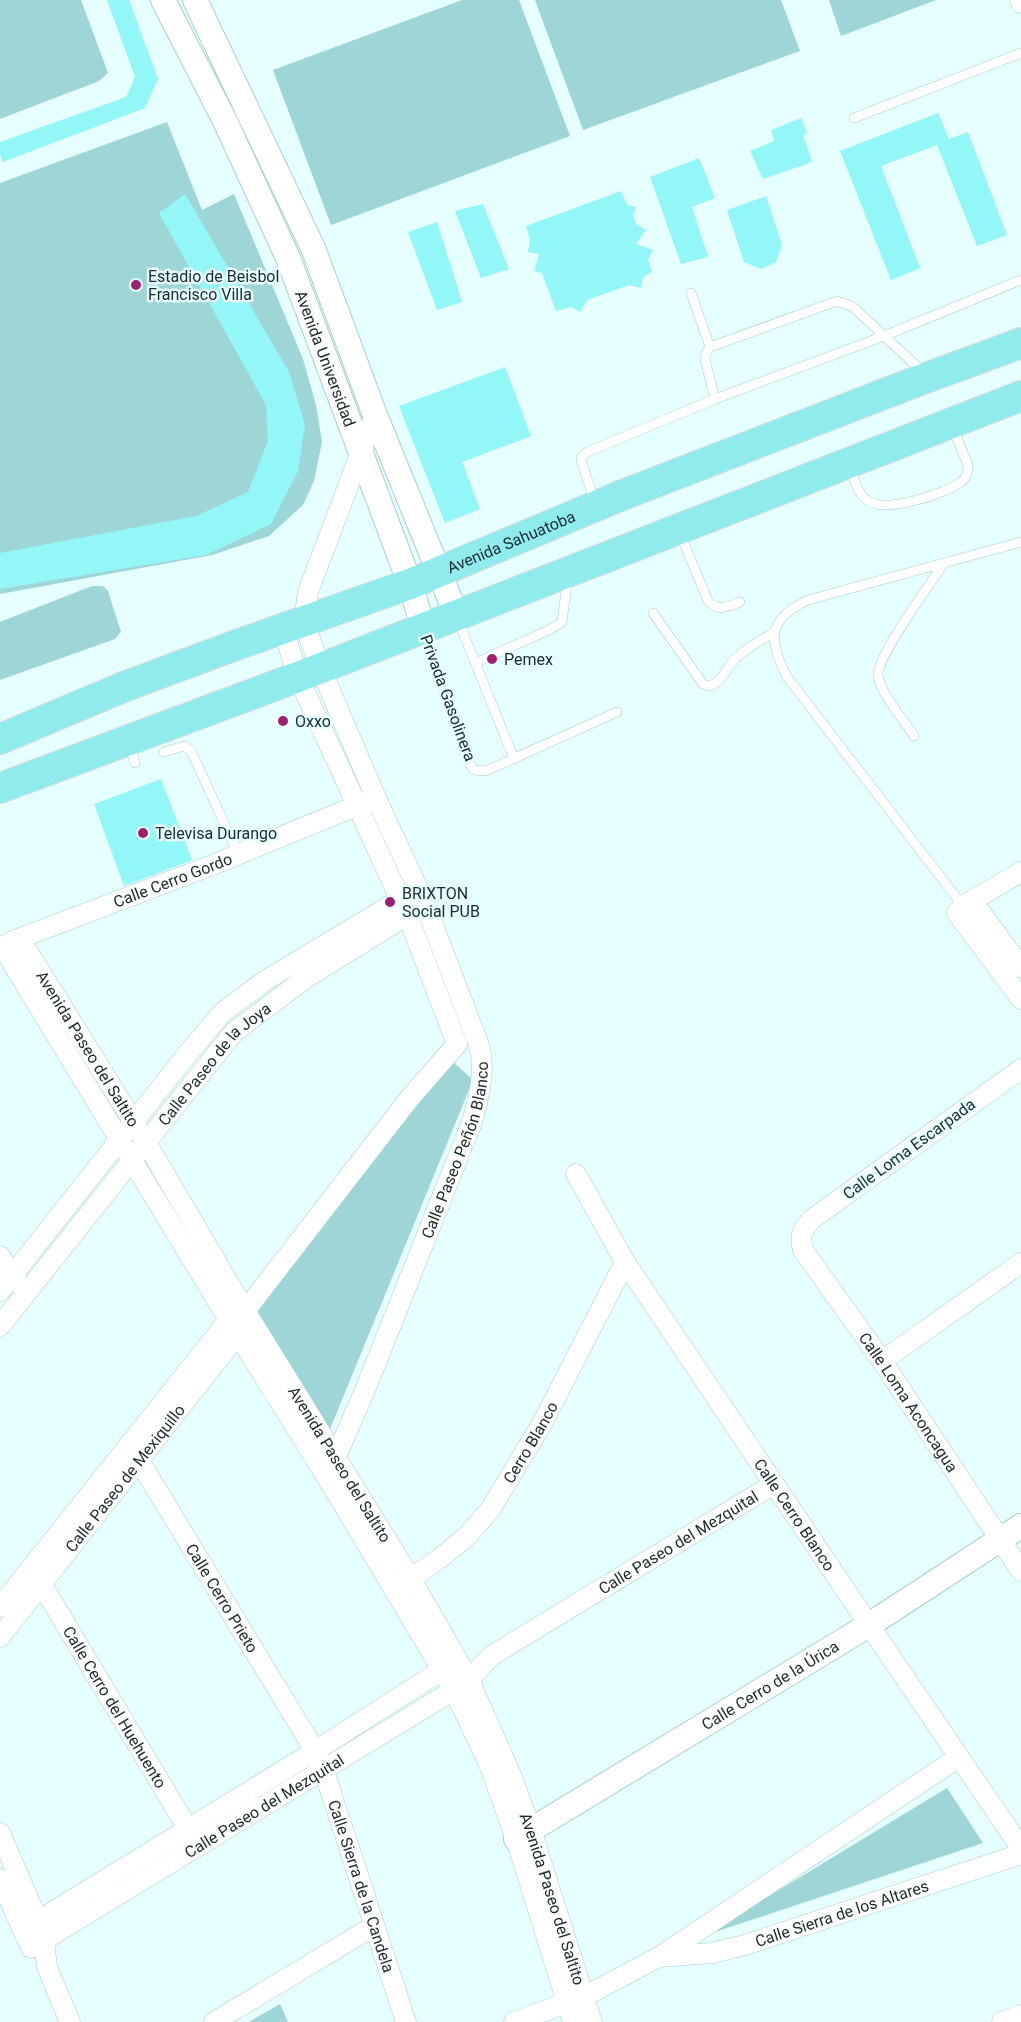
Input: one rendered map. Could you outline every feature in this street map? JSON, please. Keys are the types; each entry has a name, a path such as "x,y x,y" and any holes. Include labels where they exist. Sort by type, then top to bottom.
{"main road":[{"name":"Avenida Sahuatoba","path":"0,739 126,686 439,573 597,506 1021,343"},
{"path":"0,788 131,751 309,672 1021,396"}],"street":[{"name":"Avenida Universidad","path":"163,0 225,121 288,258 410,584 423,627"},
{"name":"Avenida Universidad","path":"195,0 313,248 375,415 456,614"},
{"path":"288,258 313,248"},
{"path":"309,672 294,625 375,415"},
{"name":"Calle Paseo Peñón Blanco","path":"309,672 376,798 421,897 482,1055 478,1101 472,1122 327,1476"},
{"name":"Calle Paseo Peñón Blanco","path":"309,672 356,806 404,907 457,1044"},
{"name":"Calle Cerro Gordo","path":"1,946 239,855 376,798"},
{"path":"964,907 1021,872"},
{"name":"Calle Paseo de la Joya","path":"0,1291 223,1012 266,980 421,897"},
{"name":"Calle Paseo de la Joya","path":"0,1326 223,1044 246,1021 404,907"},
{"path":"964,907 1021,967"},
{"path":"964,907 1021,999"},
{"name":"Avenida Paseo del Saltito","path":"20,939 146,1142 327,1476 403,1584"},
{"name":"Avenida Paseo del Saltito","path":"1,946 131,1159 336,1458 403,1584 456,1675 489,1764 524,1835 574,2008 592,2022"},
{"path":"457,1044 479,1045"},
{"name":"Calle Paseo de Mexiquillo","path":"0,1637 36,1575 241,1317 409,1099 457,1044"},
{"name":"Calle Loma Escarpada","path":"801,1232 812,1219 1021,1069"},
{"name":"Calle Cerro Blanco","path":"576,1174 626,1262 869,1626 1021,1848"},
{"name":"Calle Loma Aconcagua","path":"801,1232 803,1250 882,1361 1021,1570"},
{"path":"0,1256 26,1293"},
{"name":"Cerro Blanco","path":"403,1584 466,1537 490,1510 543,1422 626,1262"},
{"path":"882,1361 1019,1270"},
{"name":"Calle Cerro Prieto","path":"135,1452 319,1759"},
{"name":"Calle Paseo del Mezquital","path":"34,1935 187,1829 319,1759 774,1484"},
{"name":"Calle Cerro de la Úrica","path":"524,1835 869,1626 1021,1526"},
{"name":"Calle Paseo de Mexiquillo","path":"0,1607 36,1575"},
{"name":"Calle Cerro del Huehuento","path":"36,1575 198,1846"},
{"name":"Calle Sierra de los Altares","path":"514,2022 574,2008 659,1957 959,1757"},
{"name":"Calle Paseo del Mezquital","path":"34,1935 198,1846 319,1759"},
{"name":"Calle Sierra de la Candela","path":"319,1759 406,2022"},
{"path":"0,1833 34,1935 70,2022"},
{"name":"Calle Sierra de los Altares","path":"659,1957 712,1953 745,1945 1021,1854"},
{"path":"0,1879 34,1935"},
{"path":"214,2022 375,1926"},
{"path":"1002,2022 1021,2015"}],"lane":[{"path":"854,118 1021,53"},
{"path":"597,506 581,461 584,454 716,399 884,336 1021,280"},
{"path":"691,293 710,347"},
{"path":"716,399 705,359 710,347 837,301 853,307 930,377"},
{"path":"849,463 862,496 874,505 883,506 914,501 946,489 962,481 968,471 968,465 951,424"},
{"path":"677,529 708,601 714,607 722,609 740,602"},
{"path":"964,907 787,677 777,657 774,644 775,632 781,619 791,608 808,600 1021,542"},
{"path":"914,735 881,686 879,669 887,650 945,563"},
{"path":"476,663 562,622 569,571"},
{"path":"456,614 514,759 617,712"},
{"path":"653,614 704,684 710,686 718,683 734,660 753,644 775,632"},
{"name":"Privada Gasolinera","path":"423,627 468,761 474,770 486,771 514,759"},
{"path":"164,752 184,746 191,751 239,855"}],"shaded area":[{"path":"0,0 81,0 108,73 99,81 0,119"},
{"path":"462,0 519,0 570,136 331,225 273,70"},
{"path":"535,0 781,0 800,51 583,130"},
{"path":"829,0 936,0 841,36"},
{"name":"Estadio de Beisbol Francisco Villa","path":"167,122 202,210 234,194 303,359 316,405 322,442 314,481 303,505 269,536 212,555 0,594 0,183"},
{"path":"92,586 103,586 108,591 121,632 115,639 0,680 0,622"},
{"path":"452,1061 473,1080 328,1434 254,1314"},
{"path":"947,1788 983,1843 703,1936"},
{"path":"280,2004 288,2022 249,2022"}],"building":[{"path":"107,0 129,0 158,79 145,108 3,162 0,155 0,142 126,97 135,77"},
{"path":"938,113 949,139 968,132 1007,235 977,246 937,145 881,166 920,268 891,280 840,151"},
{"path":"801,118 807,133 803,135 812,162 763,179 750,151 774,141 771,130"},
{"path":"699,158 715,198 692,207 708,257 681,264 650,177"},
{"path":"621,191 627,205 636,207 633,214 636,224 646,230 636,244 653,250 648,259 652,272 643,277 641,288 629,285 587,300 580,312 571,307 556,311 542,273 534,271 539,254 528,252 530,240 526,226"},
{"path":"185,194 289,372 305,425 298,471 271,524 206,555 0,589 0,553 196,516 248,492 268,441 266,405 159,213"},
{"path":"766,196 782,245 776,262 761,269 744,262 727,210"},
{"path":"483,204 509,269 481,278 455,211"},
{"path":"437,222 462,302 437,310 408,232"},
{"path":"505,367 531,436 462,462 480,509 445,523 399,406"},
{"name":"Televisa Durango","path":"161,779 192,860 124,886 94,804"}],"place":[{"name":"Estadio de Beisbol Francisco Villa","path":"136,285"},
{"name":"Pemex","path":"492,659"},
{"name":"Oxxo","path":"283,721"},
{"name":"Televisa Durango","path":"143,833"},
{"name":"BRIXTON Social PUB","path":"390,902"}]}
